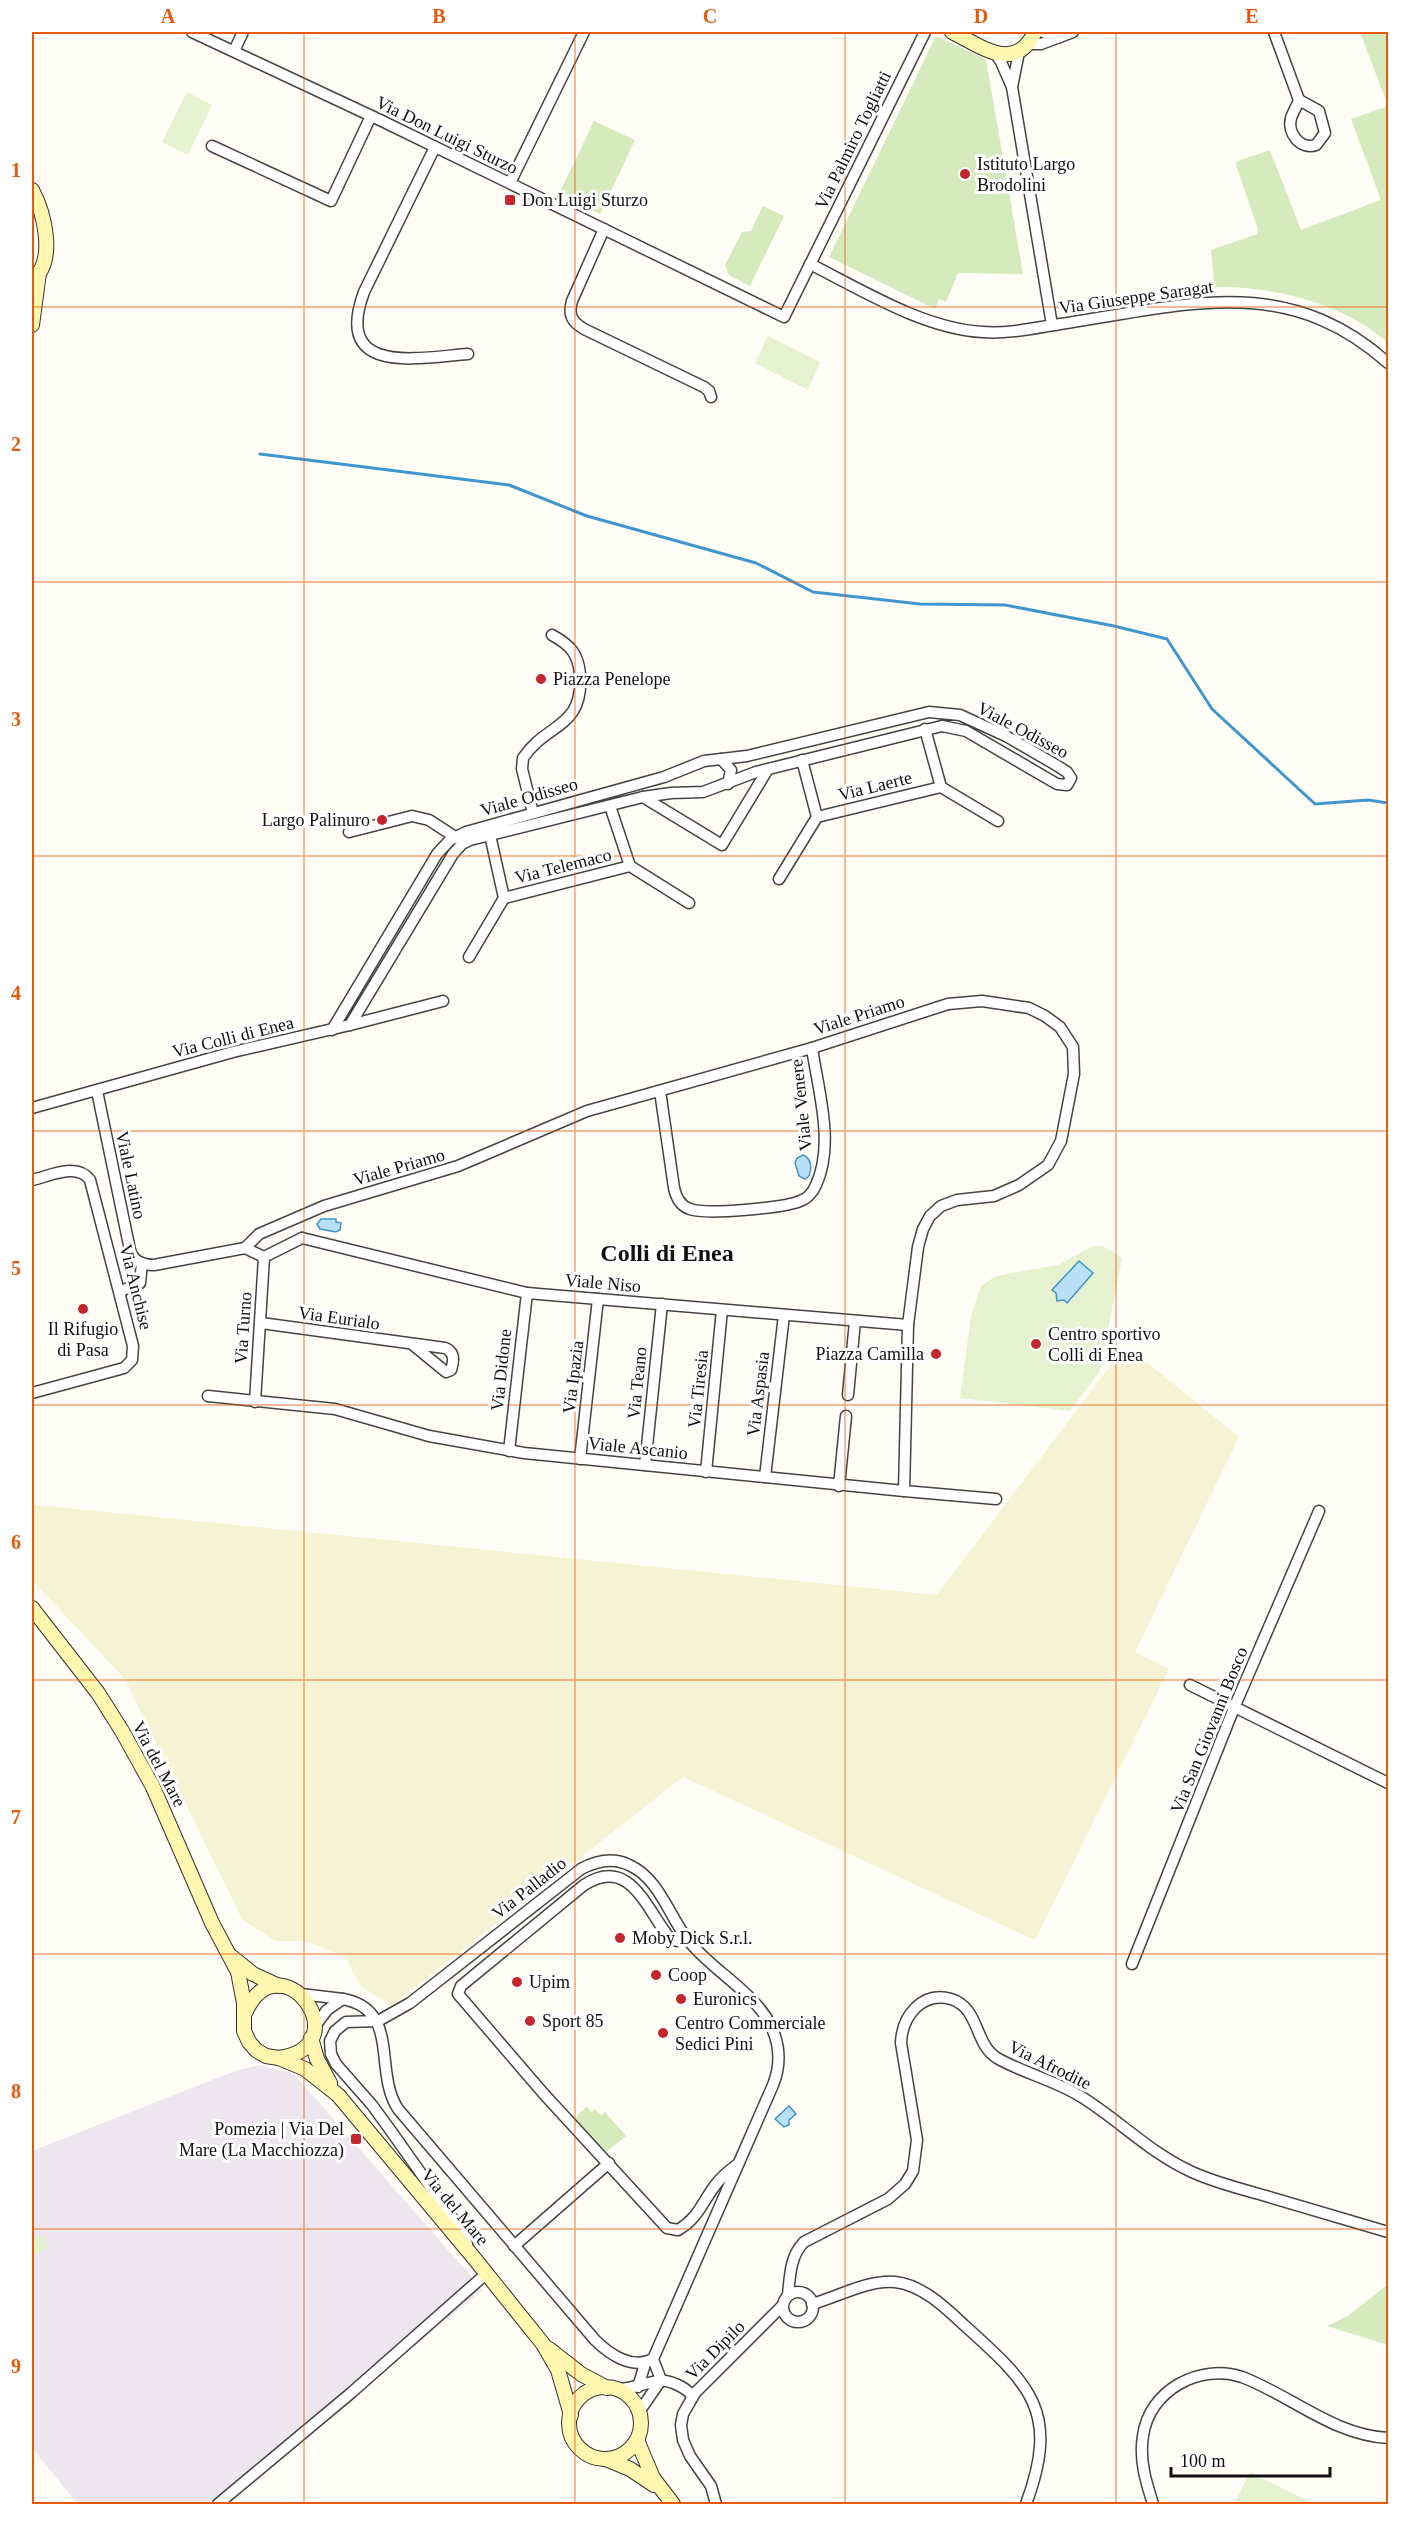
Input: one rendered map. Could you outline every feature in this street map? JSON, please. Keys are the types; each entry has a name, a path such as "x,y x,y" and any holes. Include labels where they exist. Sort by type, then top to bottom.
{"main road":[{"path":"952,32 995,53 1010,54 1027,42"},
{"path":"32,190 41,212 45,233 45,252 35,277 32,325"},
{"name":"Via del Mare","path":"32,1608 84,1674 133,1749 153,1786 241,1983 244,2031 249,2042 266,2056 279,2058 310,2072 338,2095"},
{"name":"Via del Mare","path":"229,1953 253,1974 301,1994 309,2003 314,2014 313,2032 317,2059 338,2095 487,2273 543,2344 558,2370 571,2415"},
{"path":"244,2013 249,2002 258,1994 268,1988 280,1987"},
{"path":"279,2058 298,2053 313,2032"},
{"name":"Via del Mare","path":"543,2344 581,2374 612,2388"},
{"path":"606,2459 624,2454 637,2440 640,2431 639,2412 627,2394 612,2388 595,2389 575,2404 570,2426 578,2446 586,2453 630,2469 658,2488"},
{"path":"637,2440 644,2461 658,2488 673,2505"}],"street":[{"name":"Via Don Luigi Sturzo","path":"192,32 372,116 784,317"},
{"path":"234,51 243,32"},
{"path":"510,183 584,32"},
{"name":"Via Palmiro Togliatti","path":"784,317 925,32"},
{"path":"1043,32 1060,36"},
{"path":"1011,87 1027,42 1041,44 1073,32"},
{"path":"1274,32 1299,100"},
{"path":"995,53 1011,87 1052,325"},
{"path":"212,146 331,201 372,116"},
{"path":"435,147 364,292 357,316 357,332 366,347 388,358 468,354"},
{"path":"604,229 572,301 570,310 572,319 584,329 704,387 709,391 711,397"},
{"name":"Via Giuseppe Saragat","path":"810,264 923,318 962,330 995,332 1199,304 1236,302 1264,304 1293,309 1324,320 1356,337 1389,363"},
{"path":"532,813 522,769 523,758 570,716 579,698 580,680 577,657 568,645 552,635"},
{"name":"Viale Odisseo","path":"332,1030 437,854 455,837 532,813 664,777 704,761 747,756 929,712 951,713 971,720 1028,747 1065,770 1070,776 1070,782 1065,785 1057,784 961,729 947,726 925,729 768,769 703,792 644,797 466,842 457,849 350,1025"},
{"name":"Via Laerte","path":"925,729 941,787 998,821"},
{"path":"828,736 832,752"},
{"path":"721,759 731,770 728,784"},
{"name":"Via Laerte","path":"802,760 817,817"},
{"path":"644,797 722,845 768,769"},
{"path":"682,770 680,782 687,793"},
{"name":"Via Laerte","path":"779,879 817,817 941,787"},
{"name":"Via Telemaco","path":"610,806 630,866 689,903"},
{"path":"349,832 415,816 433,822 455,837"},
{"name":"Via Telemaco","path":"469,957 504,898 490,835"},
{"name":"Via Telemaco","path":"504,898 630,866"},
{"path":"415,890 428,896"},
{"name":"Viale Priamo","path":"245,1248 259,1234 297,1218 337,1202 458,1166 580,1113 812,1048 935,1007 976,1000 1007,1003 1035,1011 1057,1024 1072,1042 1075,1058 1062,1137 1056,1153 1045,1167 1010,1190 989,1197 951,1202 941,1206 933,1213 925,1225 919,1242 908,1325"},
{"name":"Via Colli di Enea","path":"32,1108 233,1052 332,1030 443,1001"},
{"name":"Viale Venere","path":"660,1091 674,1188 678,1201 683,1205 694,1210 710,1210 763,1208 799,1202 815,1187 823,1153 824,1128 812,1048"},
{"name":"Viale Latino","path":"96,1091 131,1253 142,1263"},
{"name":"Via Anchise","path":"32,1180 72,1170 80,1171 88,1176 95,1191 134,1346 131,1363 114,1372 32,1393"},
{"path":"121,1291 140,1283 142,1263 157,1264 245,1248 264,1257 302,1238 297,1218"},
{"name":"Viale Niso","path":"302,1238 527,1293 908,1325"},
{"name":"Via Turno","path":"255,1402 264,1257"},
{"name":"Via Didone","path":"509,1451 527,1293"},
{"name":"Via Ipazia","path":"580,1459 598,1299"},
{"name":"Via Teano","path":"645,1465 662,1304"},
{"name":"Via Tiresia","path":"706,1472 722,1310"},
{"name":"Via Aspasia","path":"765,1477 784,1315"},
{"path":"848,1395 855,1321"},
{"name":"Via Eurialo","path":"261,1323 413,1345"},
{"path":"904,1491 908,1325"},
{"name":"Viale Ascanio","path":"208,1396 335,1409 429,1436 509,1451 839,1486 996,1499"},
{"path":"839,1486 846,1416"},
{"name":"Via San Giovanni Bosco","path":"1132,1964 1234,1708 1319,1510"},
{"path":"1190,1685 1389,1783"},
{"name":"Via Palladio","path":"474,2258 458,2226 391,2131 372,2105 342,2072 331,2054 330,2041 339,2027 353,2021 378,2020 417,1998 580,1869 594,1863 621,1862 644,1874 687,1940 760,2010 771,2027 778,2046 779,2065 776,2078 638,2387"},
{"path":"687,1940 677,1941 668,1936 634,1886 626,1880 612,1876 600,1877 584,1885 461,1986 458,1991 459,1997 662,2224 673,2230 681,2228 696,2216 717,2182 738,2164"},
{"path":"301,1994 343,1999 363,2005 378,2020 395,2105 599,2344 617,2357 649,2362 661,2380"},
{"name":"Via Afrodite","path":"788,2295 793,2261 804,2241 888,2199 902,2187 913,2170 917,2140 902,2032 906,2019 916,2006 937,1998 956,2001 967,2009 983,2043 995,2057 1082,2097 1186,2170 1215,2181 1389,2232"},
{"path":"313,2032 324,2014 343,1999"},
{"path":"514,2246 609,2163"},
{"path":"218,2505 487,2273"},
{"path":"812,2304 874,2284 899,2282 928,2295 978,2337 1018,2378 1031,2397 1036,2411 1041,2432 1041,2456 1026,2505"},
{"path":"802,2292 808,2296 812,2304 811,2314 804,2320 794,2321 783,2310 788,2295 802,2292"},
{"name":"Via Dipilo","path":"716,2505 711,2486 690,2456 682,2436 682,2418 692,2396 769,2319 783,2310"},
{"path":"1153,2505 1142,2453 1147,2419 1168,2392 1197,2375 1225,2373 1242,2377 1340,2427 1366,2436 1389,2438"},
{"path":"639,2412 661,2380"},
{"path":"612,2388 638,2387 661,2380 683,2387 692,2396"}],"shaded area":[{"path":"1130,1353 1149,1364 1239,1437 1135,1652 1169,1669 1035,1940 683,1777 391,2006 361,1986 345,1957 305,1941 275,1941 242,1919 125,1679 32,1580 32,1500 36,1505 937,1595 1110,1366"},
{"path":"260,2065 294,2074 483,2290 221,2504 78,2504 32,2448 32,2151 235,2071"}],"green space":[{"path":"1360,32 1388,32 1388,106"},
{"path":"936,36 986,59 1023,274 958,273 946,302 939,299 935,309 829,257"},
{"path":"187,92 212,105 188,155 162,142"},
{"path":"1388,106 1388,343 1351,317 1304,299 1255,289 1209,288 1208,285 1214,282 1211,250 1257,234 1258,230 1235,162 1270,150 1301,230 1381,200 1351,119"},
{"path":"594,121 635,140 600,214 559,194"},
{"path":"763,206 784,216 750,286 729,275 725,265 742,232 751,231"},
{"path":"768,336 820,362 808,390 755,363"},
{"name":"Centro sportivo Colli di Enea","path":"1103,1246 1122,1258 1100,1371 1070,1411 960,1398 971,1316 981,1286 996,1276 1058,1265 1091,1247"},
{"path":"587,2107 591,2112 595,2109 601,2115 605,2112 626,2136 605,2153 576,2120 577,2115"},
{"path":"42,2235 49,2247 32,2257 32,2241"},
{"path":"1388,2284 1388,2345 1327,2326 1348,2316"},
{"path":"1250,2472 1314,2504 1234,2504"}],"water":[{"path":"803,1155 810,1161 811,1166 809,1176 805,1179 799,1176 795,1163 797,1158"},
{"path":"321,1219 336,1219 336,1222 341,1223 340,1230 336,1232 320,1229 317,1224"},
{"path":"1079,1261 1093,1273 1067,1303 1064,1300 1057,1301 1056,1293 1052,1290"},
{"path":"789,2106 796,2114 789,2120 789,2125 784,2127 775,2119"}],"waterway":[{"path":"260,454 509,485 587,516 756,563 813,592 920,604 1005,605 1114,626 1167,639 1212,709 1315,804 1368,800 1388,803"}],"place":[{"name":"Istituto Largo Brodolini","path":"965,174"},
{"name":"Don Luigi Sturzo","path":"510,200"},
{"name":"Piazza Penelope","path":"541,679"},
{"name":"Largo Palinuro","path":"382,820"},
{"name":"Il Rifugio di Pasa","path":"83,1309"},
{"name":"Centro sportivo Colli di Enea","path":"1036,1344"},
{"name":"Piazza Camilla","path":"936,1354"},
{"name":"Moby Dick S.r.l.","path":"620,1938"},
{"name":"Coop","path":"656,1975"},
{"name":"Upim","path":"517,1982"},
{"name":"Euronics","path":"681,1999"},
{"name":"Sport 85","path":"530,2021"},
{"name":"Centro Commerciale Sedici Pini","path":"663,2033"},
{"name":"Pomezia | Via Del Mare (La Macchiozza)","path":"356,2139"}],"district":[{"name":"Colli di Enea","path":"667,1253"}]}
